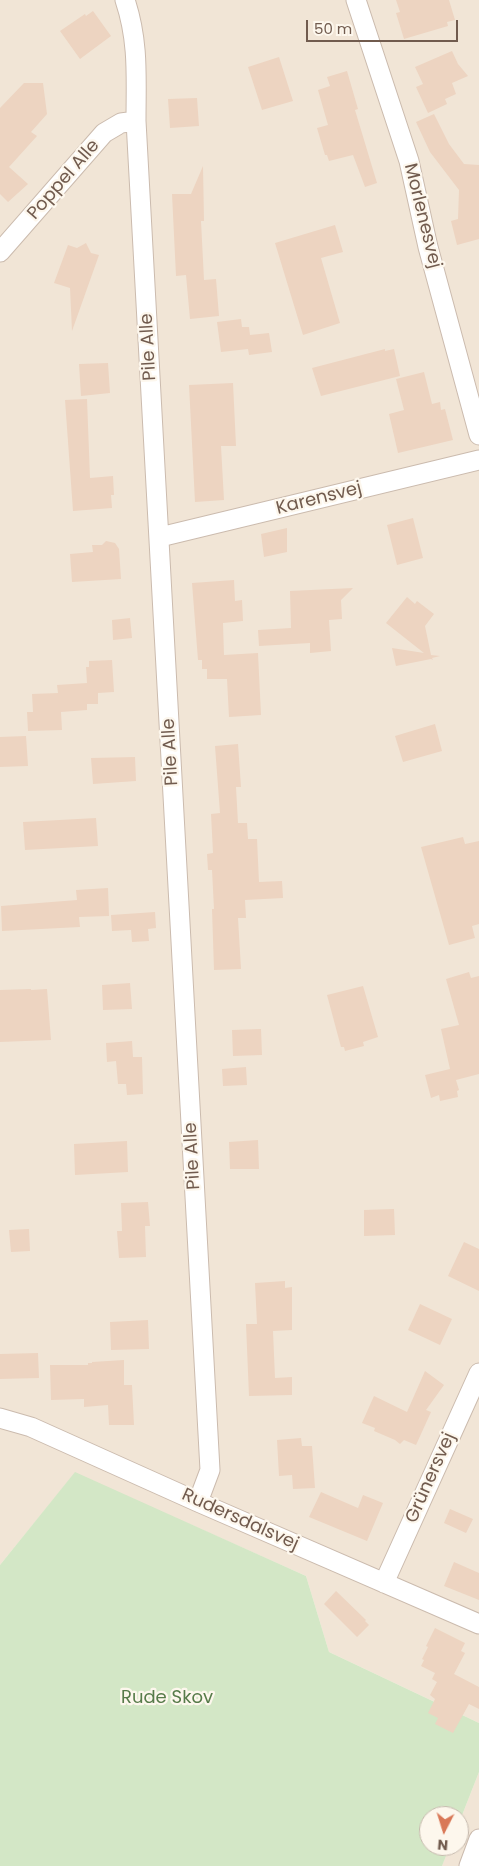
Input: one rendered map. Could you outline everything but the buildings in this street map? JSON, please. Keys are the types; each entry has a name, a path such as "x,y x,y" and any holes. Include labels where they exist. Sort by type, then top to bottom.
{"street":[{"name":"Pile Alle","path":"125,0 132,19 136,49 136,121 210,1470 198,1502"},
{"name":"Morlenesvej","path":"356,0 409,161 428,247 479,435"},
{"name":"Poppel Alle","path":"0,252 104,133 121,123 136,121"},
{"name":"Karensvej","path":"160,537 479,460"},
{"name":"Grünersvej","path":"384,1583 479,1373"},
{"name":"Rudersdalsvej","path":"0,1418 31,1427 479,1624"},
{"path":"469,1866 479,1839"}],"shaded area":[{"path":"0,0 479,0 479,1723 329,1652 306,1576 75,1473 0,1565"},
{"path":"479,1772 479,1866 442,1866 446,1856 469,1856 469,1806 466,1806"}],"green space":[{"name":"Rude Skov","path":"75,1472 306,1576 329,1652 479,1723 479,1772 466,1806 419,1806 419,1856 446,1856 442,1866 0,1866 0,1565"}]}
